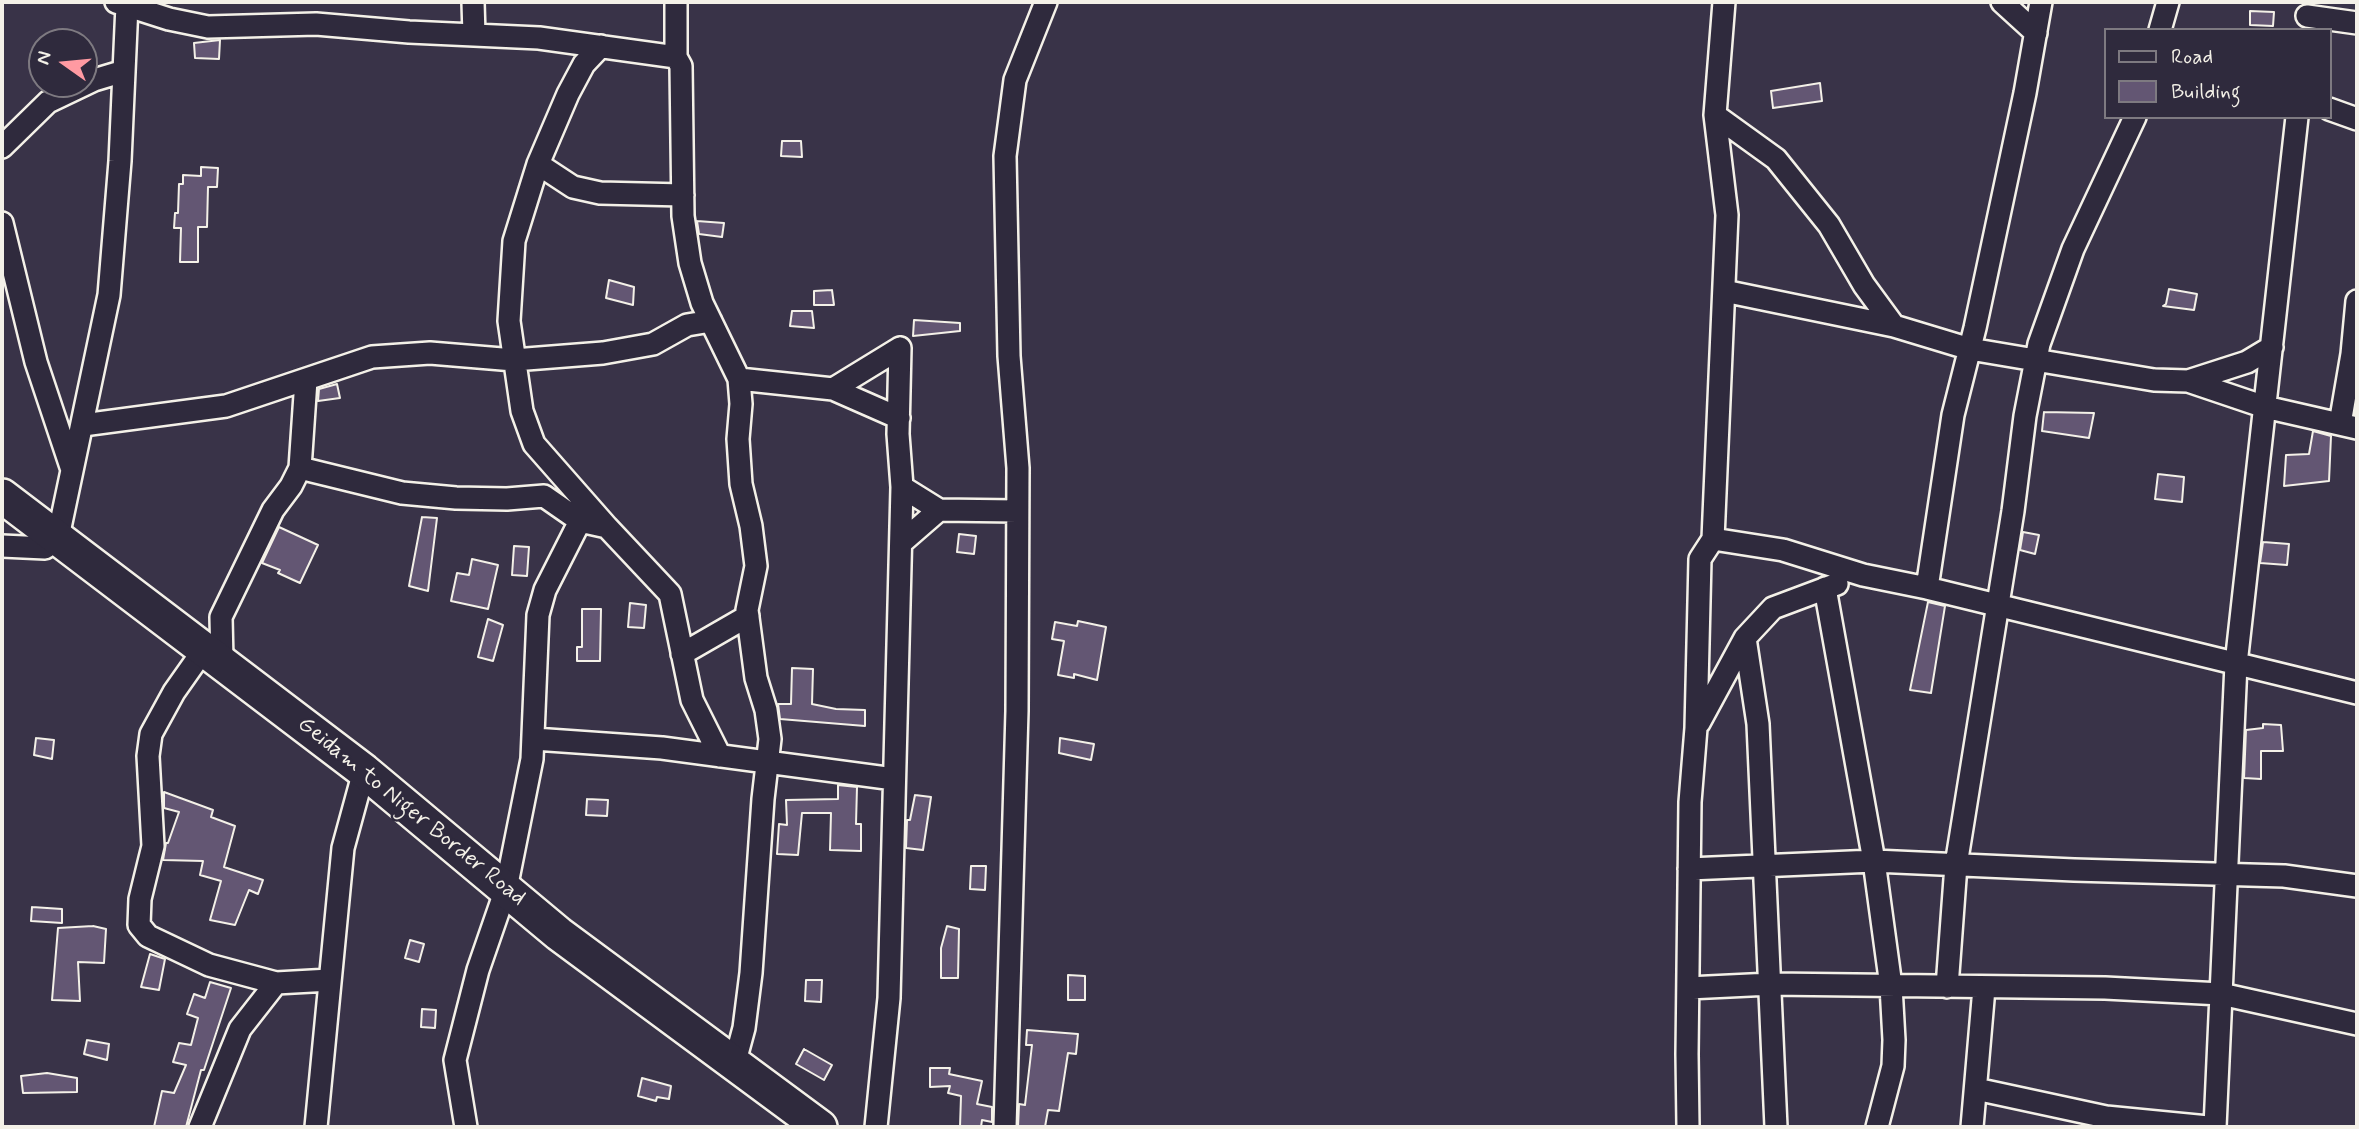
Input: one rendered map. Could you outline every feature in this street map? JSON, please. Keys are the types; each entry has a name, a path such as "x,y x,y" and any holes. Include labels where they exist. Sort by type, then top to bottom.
{"main road":[{"name":"Geidam to Niger Border Road","path":"2,496 365,771 559,934 820,1127"}],"street":[{"path":"473,2 474,35"},
{"path":"676,2 676,57 681,66 683,216 690,263 702,303 739,379 741,404 738,439 741,484 751,526 756,566 747,610 756,678 770,739 751,973 744,1028 734,1065"},
{"path":"1005,1127 1017,711 1018,468 1009,356 1005,156 1015,80 1046,2"},
{"path":"1688,1127 1690,802 1696,727 1700,559 1713,539 1727,215 1715,115 1724,2"},
{"path":"2001,2 2036,33"},
{"path":"1927,588 1953,415 1970,349 2025,93 2041,2"},
{"path":"2161,28 2168,2"},
{"path":"2,547 45,548 58,537 83,425 109,295 124,72 121,4 169,19 208,27 316,24 408,32 538,38 676,57"},
{"path":"2307,16 2357,23"},
{"path":"601,46 578,74 538,164 514,241 509,321 522,411 534,444 670,594 692,700 720,756"},
{"path":"2,147 48,102 94,80 124,72"},
{"path":"2331,110 2357,119"},
{"path":"1715,115 1776,159 1829,225 1864,285 1894,327"},
{"path":"1947,987 1956,865 1998,607 2025,416 2039,344 2073,249 2134,119"},
{"path":"2215,1127 2236,664 2297,119"},
{"path":"538,164 573,187 600,193 683,195"},
{"path":"2,223 36,362 72,470"},
{"path":"1724,291 1894,327 1970,349 2036,362 2154,380 2188,381 2264,407 2348,426 2357,301"},
{"path":"83,425 226,406 264,391 306,380 372,357 430,353 514,360 603,354 653,344 687,325 711,321"},
{"path":"2188,381 2246,362 2272,347"},
{"path":"833,390 900,348 902,487 889,998 876,1127"},
{"path":"739,379 833,390 899,418"},
{"path":"306,380 300,468 273,510 221,617 214,655 174,692 151,734 148,756 153,846 140,899 139,925 148,936 209,965 276,983 330,980"},
{"path":"300,468 402,493 456,498 507,499 544,496 580,521 607,527"},
{"path":"902,487 939,510 1017,511"},
{"path":"901,544 939,510"},
{"path":"466,1127 455,1060 478,970 506,889 534,739 538,615 545,590 580,521"},
{"path":"1713,539 1783,550 1863,575 1927,588 2357,693"},
{"path":"1696,727 1745,638 1773,608 1863,575"},
{"path":"1825,587 1874,861 1891,986 1893,1066 1877,1127"},
{"path":"682,654 748,616"},
{"path":"1745,638 1758,724 1776,1127"},
{"path":"534,739 662,748 894,779"},
{"path":"316,1127 343,848 365,771"},
{"path":"1689,869 1874,861 2284,876 2357,886"},
{"path":"200,1127 240,1029 276,983"},
{"path":"1688,988 1771,984 2105,988 2221,995 2357,1024"},
{"path":"1972,1127 1984,988"},
{"path":"1976,1089 2106,1117 2208,1127"}],"building":[{"path":"2250,11 2274,12 2273,26 2250,25"},
{"path":"220,40 219,59 195,58 194,43"},
{"path":"1820,83 1822,101 1773,108 1771,91"},
{"path":"782,141 801,141 802,157 781,156"},
{"path":"201,167 218,168 217,187 208,187 207,227 198,227 198,262 180,262 181,228 174,228 175,213 178,213 179,184 183,184 183,175 201,176"},
{"path":"697,221 724,223 722,237 699,234"},
{"path":"609,280 634,287 633,305 606,298"},
{"path":"2169,289 2197,294 2194,310 2163,306 2166,304"},
{"path":"832,290 834,305 814,305 814,291"},
{"path":"792,311 812,311 814,328 790,326"},
{"path":"914,320 960,323 960,331 913,336"},
{"path":"337,384 340,398 318,401 319,389"},
{"path":"2044,412 2094,413 2089,438 2042,431"},
{"path":"2313,431 2331,436 2329,481 2284,486 2286,455 2309,454"},
{"path":"2158,474 2184,477 2182,502 2155,499"},
{"path":"422,517 437,518 428,591 409,586"},
{"path":"279,527 318,545 300,583 278,573 280,570 262,563"},
{"path":"2023,532 2039,535 2035,554 2020,550"},
{"path":"959,534 976,536 974,554 957,552"},
{"path":"2263,542 2289,544 2287,565 2260,563"},
{"path":"514,546 529,547 527,576 512,575"},
{"path":"472,559 498,565 488,609 451,601 457,573 469,575"},
{"path":"1928,602 1945,606 1931,693 1910,690"},
{"path":"630,603 646,605 644,628 628,627"},
{"path":"582,609 601,609 600,661 577,661 577,647 582,647"},
{"path":"488,619 503,625 493,661 478,657"},
{"path":"1078,621 1106,627 1097,680 1074,674 1074,678 1058,675 1064,641 1052,639 1055,622 1077,626"},
{"path":"792,668 813,669 812,704 836,709 865,710 865,726 780,719 778,704 791,704"},
{"path":"2263,724 2281,725 2283,751 2261,751 2261,779 2244,778 2246,730 2263,728"},
{"path":"36,738 54,740 52,759 34,755"},
{"path":"1060,738 1094,744 1091,760 1059,753"},
{"path":"838,785 857,787 856,824 861,824 861,851 830,850 831,813 802,813 798,855 777,854 779,824 787,825 786,800 838,799"},
{"path":"164,792 213,810 211,817 235,826 224,867 263,880 258,894 249,890 235,925 210,920 221,881 200,875 203,861 163,860 166,843 179,812 164,808"},
{"path":"915,795 931,797 923,850 906,848 907,820 910,820"},
{"path":"587,799 608,800 607,816 586,815"},
{"path":"971,866 986,866 985,890 970,889"},
{"path":"32,907 62,909 62,923 31,921"},
{"path":"93,926 106,929 104,963 78,962 80,1001 52,1000 58,928"},
{"path":"947,926 959,929 958,978 941,978 941,948"},
{"path":"410,940 424,944 419,962 405,958"},
{"path":"150,954 165,959 159,990 141,987"},
{"path":"1068,975 1085,976 1085,1000 1068,1000"},
{"path":"806,980 822,980 821,1002 805,1001"},
{"path":"210,982 231,988 204,1070 201,1070 186,1127 154,1127 162,1091 174,1093 186,1065 173,1062 179,1043 191,1045 198,1018 187,1014 194,994 205,998"},
{"path":"422,1009 436,1010 435,1028 421,1027"},
{"path":"1027,1030 1078,1034 1076,1054 1068,1053 1059,1111 1048,1110 1045,1127 1018,1127 1019,1104 1025,1105 1032,1045 1026,1045"},
{"path":"87,1040 109,1044 107,1060 84,1054"},
{"path":"804,1049 832,1065 824,1080 796,1064"},
{"path":"930,1068 950,1068 949,1074 982,1081 977,1104 992,1107 992,1122 982,1120 981,1127 960,1127 961,1096 948,1093 950,1086 930,1087"},
{"path":"47,1073 77,1078 77,1092 23,1093 21,1076"},
{"path":"642,1078 671,1086 669,1099 657,1097 656,1101 638,1096"}]}
